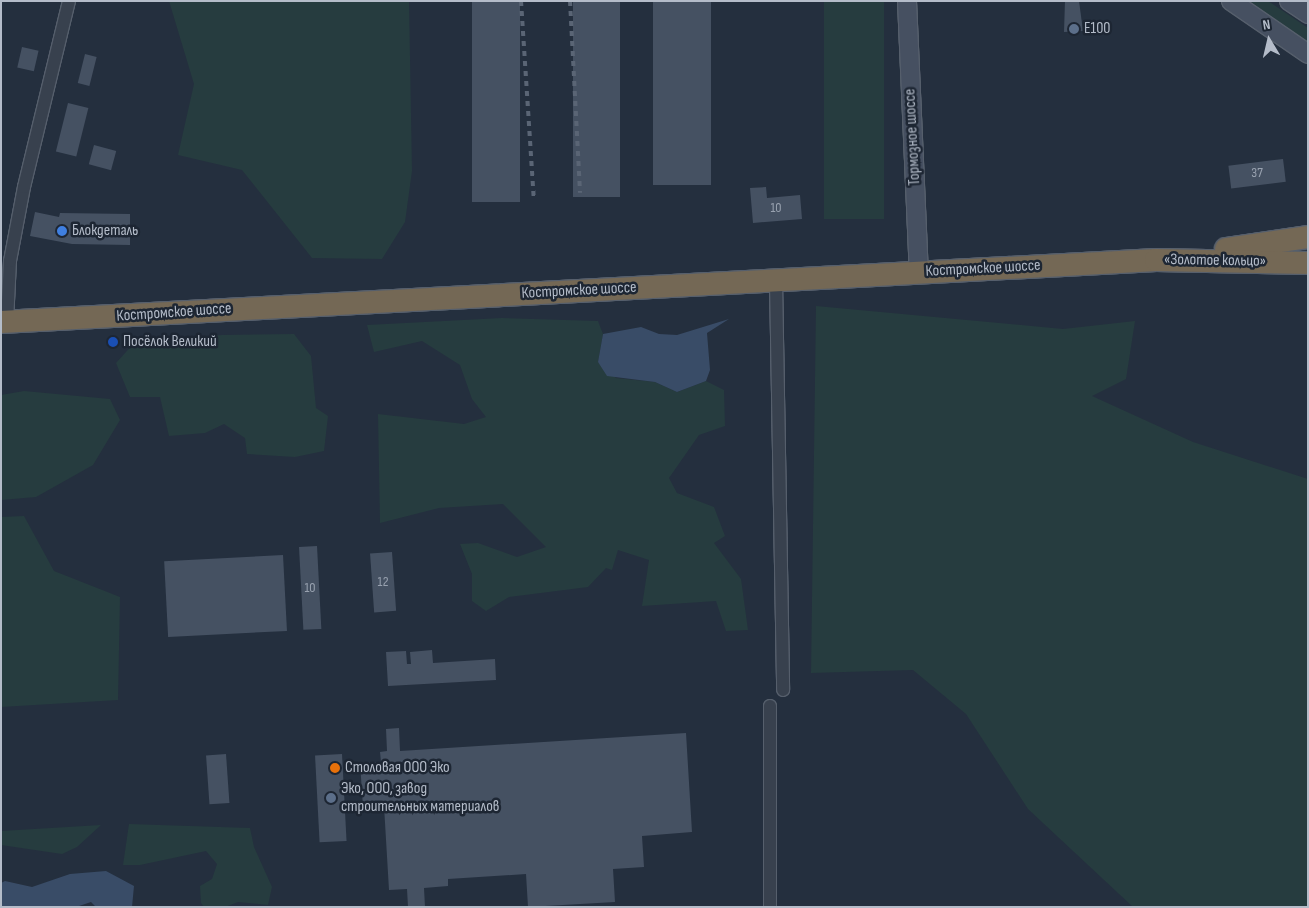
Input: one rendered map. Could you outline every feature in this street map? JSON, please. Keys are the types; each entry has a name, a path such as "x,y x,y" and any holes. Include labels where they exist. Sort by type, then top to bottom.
{"highway":[{"name":"«Золотое кольцо»","path":"1156,260 1308,237"},
{"name":"Костромское шоссе","path":"4,322 1156,260"},
{"name":"«Золотое кольцо»","path":"1156,260 1308,263"}],"street":[{"path":"4,322 11,252 69,1"},
{"name":"Тормозное шоссе","path":"907,1 919,273"},
{"path":"1230,1 1308,54"},
{"path":"1289,1 1308,14"},
{"path":"776,280 783,690"},
{"path":"770,706 770,907"}],"green space":[{"path":"169,1 409,1 412,171 405,222 382,259 312,258 242,170 178,155 194,84"},
{"path":"824,1 884,1 884,219 824,219"},
{"path":"1249,1 1268,1 1308,28 1308,42"},
{"path":"816,306 1063,329 1135,321 1126,379 1092,396 1193,442 1308,479 1308,907 1133,907 1028,809 966,714 913,670 811,673"},
{"path":"502,318 598,321 603,334 598,362 616,378 655,382 677,392 706,381 724,390 725,426 699,435 669,478 677,493 714,507 725,536 714,543 741,579 748,630 726,631 716,601 642,606 649,560 618,550 612,570 606,568 588,587 509,597 486,611 472,601 472,574 460,544 478,543 517,557 546,547 503,504 439,508 380,523 378,414 464,424 486,417 472,399 460,365 422,341 374,352 367,325"},
{"path":"294,334 311,356 316,408 328,416 324,451 295,457 247,454 245,438 224,424 205,433 169,436 160,397 130,397 116,363 135,342 222,335"},
{"path":"24,391 110,399 120,420 93,465 36,497 1,500 1,395"},
{"path":"24,516 54,571 120,597 118,700 1,707 1,517"},
{"path":"129,824 250,828 254,847 272,887 268,905 238,902 225,907 204,907 201,903 200,886 212,879 217,864 206,851 140,865 123,865"},
{"path":"101,825 77,847 62,854 1,845 1,831"}],"water":[{"path":"729,319 707,333 710,370 706,381 677,392 655,382 607,376 598,362 603,334 641,327 659,334 677,335"},
{"path":"106,871 134,886 132,907 96,907 91,902 76,907 1,907 1,883 5,881 32,887 70,874"}],"building":[{"path":"472,1 520,1 520,202 472,202"},
{"path":"573,1 620,1 620,197 573,197"},
{"path":"653,1 711,1 711,185 653,185"},
{"path":"1065,1 1079,1 1083,31 1064,32"},
{"path":"22,47 39,51 34,71 17,67"},
{"path":"85,54 97,57 89,86 78,83"},
{"path":"68,103 88,108 76,157 56,152"},
{"path":"94,145 116,151 111,170 89,164"},
{"path":"1283,159 1286,182 1231,189 1228,166"},
{"path":"766,187 767,198 800,195 802,219 753,223 750,188"},
{"path":"35,212 59,217 60,213 130,214 130,245 72,244 30,236"},
{"path":"317,546 321,629 303,630 299,547"},
{"path":"392,552 396,611 374,612 370,554"},
{"path":"283,555 287,631 168,637 164,561"},
{"path":"432,650 433,663 495,659 496,680 388,686 386,652 406,651 407,664 411,664 410,652"},
{"path":"399,728 400,751 686,733 692,832 642,836 644,867 613,869 615,902 528,907 526,874 448,879 448,886 424,888 425,907 408,907 407,889 389,890 384,806 363,807 360,763 381,762 380,752 387,751 386,729"},
{"path":"226,754 229,803 209,804 206,755"},
{"name":"Эко, ООО, завод строительных материалов","path":"342,754 347,841 320,842 315,755"}],"railway":[{"path":"521,1 534,200"},
{"path":"570,1 580,193"}],"place":[{"name":"E100","path":"1074,29"},
{"name":"Блокдеталь","path":"62,231"},
{"name":"Посёлок Великий","path":"113,342"},
{"name":"Столовая ООО Эко","path":"335,768"},
{"name":"Эко, ООО, завод строительных материалов","path":"331,798"}]}
